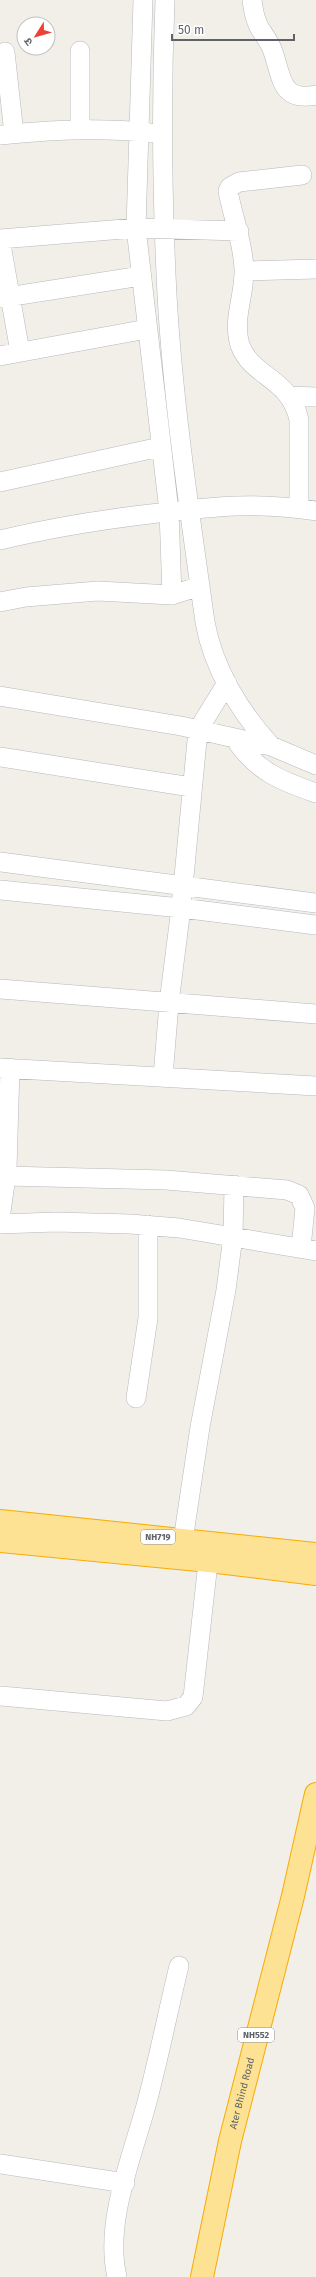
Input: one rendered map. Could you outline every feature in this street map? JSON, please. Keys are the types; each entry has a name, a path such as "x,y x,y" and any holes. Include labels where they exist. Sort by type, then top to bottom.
{"highway":[{"name":"NH719","path":"0,1521 210,1551 316,1554"},
{"name":"NH719","path":"0,1541 182,1548"},
{"name":"NH719","path":"210,1551 316,1574"},
{"name":"Ater Bhind Road","path":"202,2277 230,2141 293,1896 316,1794"}],"street":[{"path":"143,0 143,44 152,133 151,229 140,276 147,329 169,409 160,447 180,510 188,590"},
{"path":"164,0 161,95 152,133 151,229 167,297 169,409 188,590 227,683 250,720 253,763 286,783 316,793"},
{"path":"252,0 257,22 272,48 283,84 294,95 302,97 316,95"},
{"path":"80,51 80,130"},
{"path":"4,52 7,134 80,130 152,133"},
{"path":"0,540 86,522 180,510 242,505 308,510 299,420 291,396 253,364 246,356 240,345 238,333 238,310 244,271 239,231 229,195 230,187 239,182 302,175"},
{"path":"20,352 5,298 0,239 151,229 239,231"},
{"path":"244,271 316,269"},
{"path":"5,298 140,276"},
{"path":"0,356 147,329"},
{"path":"291,396 316,397"},
{"path":"0,482 160,447"},
{"path":"0,602 33,596 98,591 188,590"},
{"path":"163,1077 169,1002 181,908 191,787 198,730 227,683"},
{"path":"0,696 147,719 198,730 252,742 316,765"},
{"path":"0,757 191,787"},
{"path":"0,862 316,903"},
{"path":"0,890 181,908 316,925"},
{"path":"0,990 316,1014"},
{"path":"0,1219 6,1176 5,1068 316,1086"},
{"path":"0,1224 56,1222 148,1225 233,1236 308,1249 305,1208 299,1195 287,1190 166,1180 6,1176"},
{"path":"182,1548 201,1420 226,1290 233,1236 234,1186"},
{"path":"136,1398 148,1318 148,1225"},
{"path":"1,1696 167,1711 186,1706 193,1697 210,1551"},
{"path":"117,2277 113,2250 114,2232 125,2183 148,2101 179,1966"},
{"path":"0,2164 125,2183"}]}
